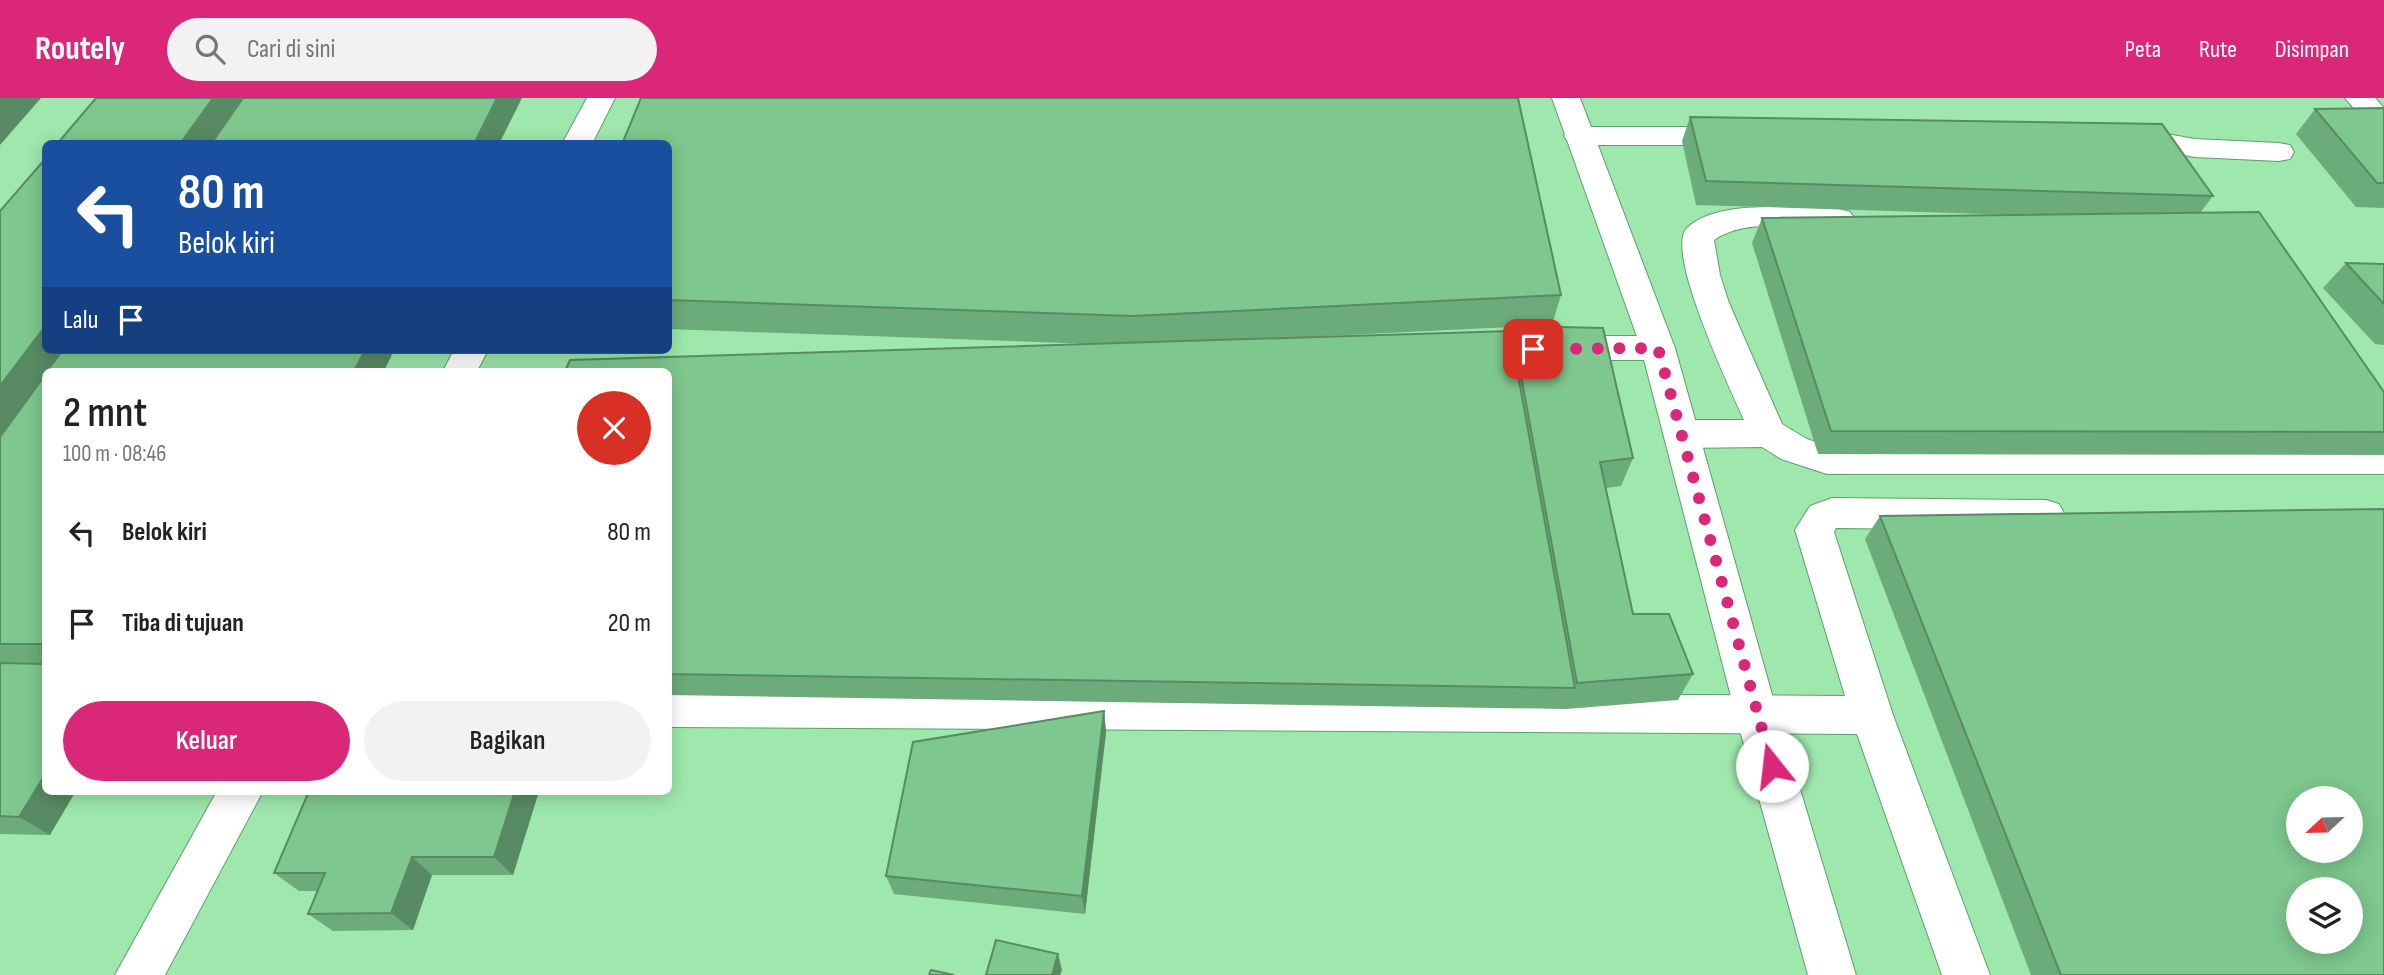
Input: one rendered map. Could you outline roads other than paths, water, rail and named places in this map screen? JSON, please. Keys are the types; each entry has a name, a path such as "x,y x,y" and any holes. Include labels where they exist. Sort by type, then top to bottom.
{"main road":[{"path":"579,140 601,98"},
{"path":"1566,98 1658,348 1757,716 1832,975"},
{"path":"2359,98 2384,126"},
{"path":"2102,135 2129,136 2195,148 2279,152"},
{"path":"1579,136 1768,136"},
{"path":"1768,433 1702,276 1695,247 1698,236 1705,229 1720,222 1771,218 1868,219"},
{"path":"1531,349 1658,348"},
{"path":"1683,434 1768,433 1794,449 1827,460 2384,460"},
{"path":"1966,975 1872,715 1814,530 1824,517 1832,513 2080,515"},
{"path":"672,708 1872,715"},
{"path":"139,975 239,795"}]}
